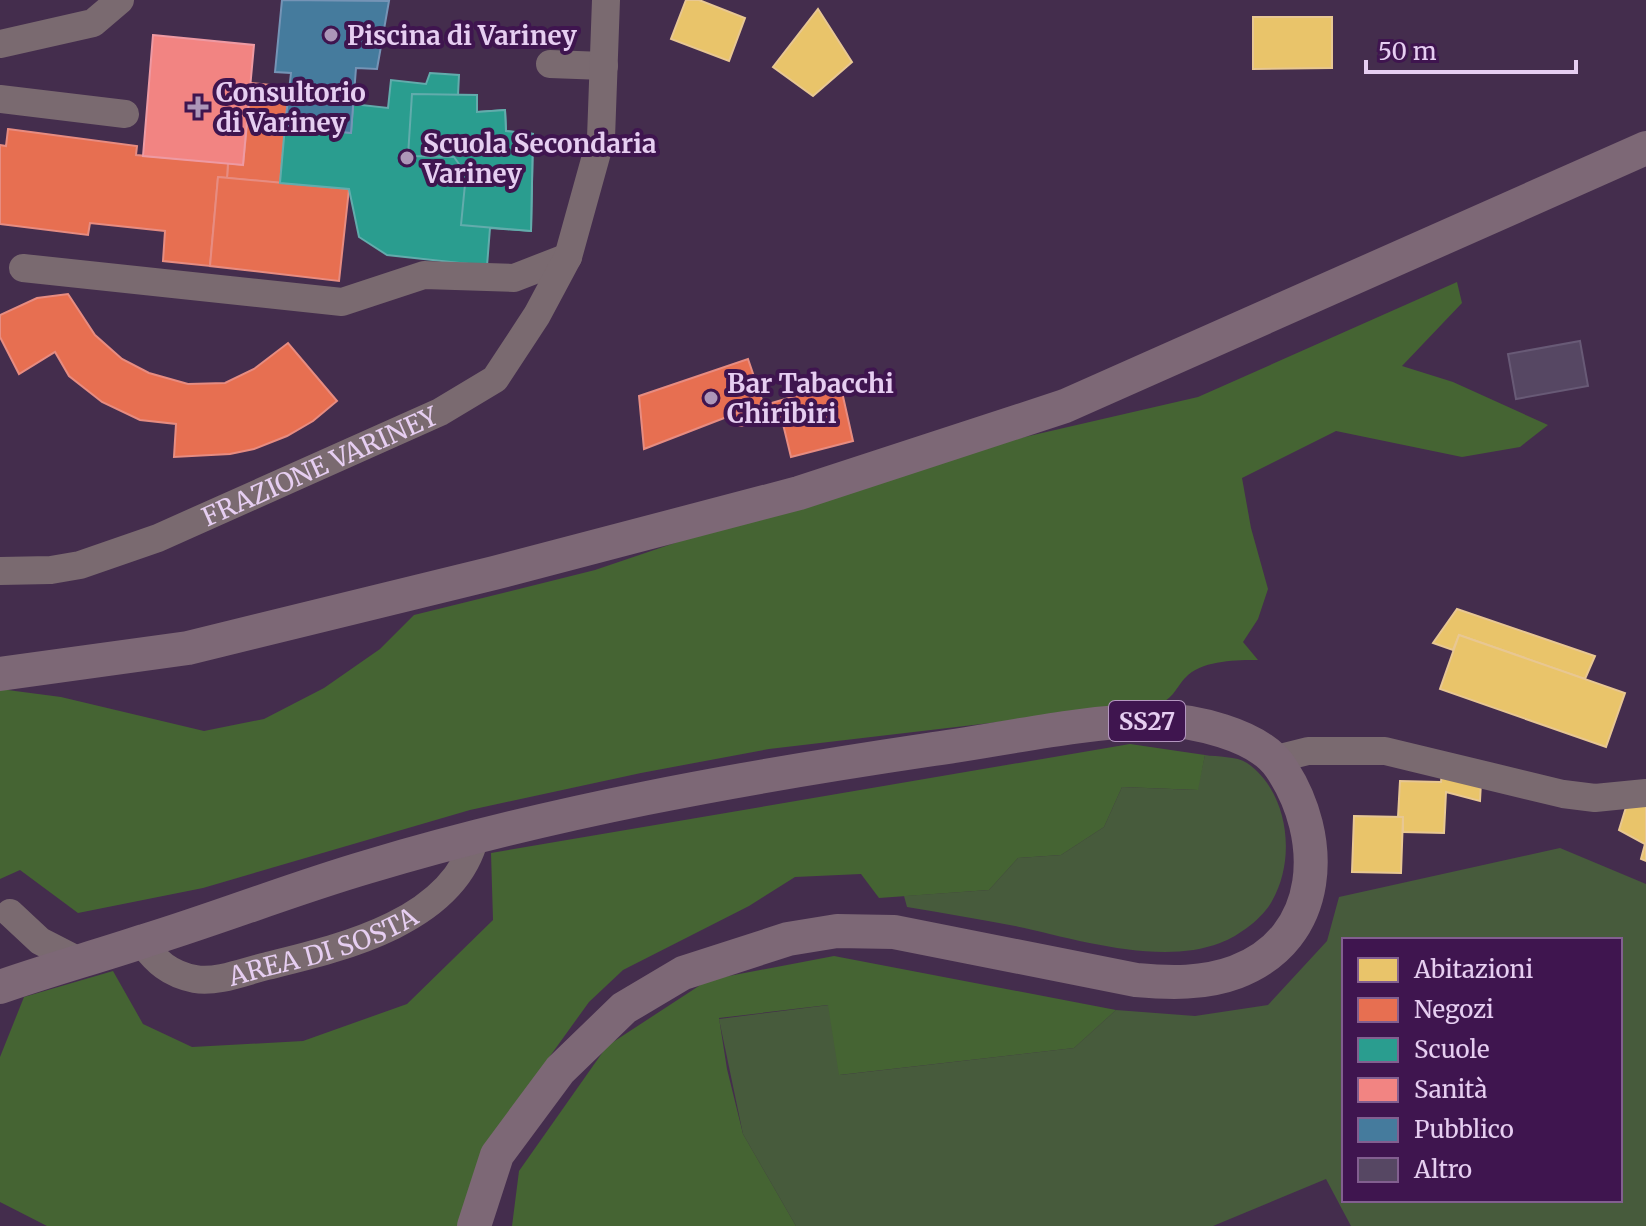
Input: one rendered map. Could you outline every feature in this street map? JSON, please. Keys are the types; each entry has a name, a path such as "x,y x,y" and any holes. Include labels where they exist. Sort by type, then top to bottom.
{"main road":[{"path":"0,674 188,648 494,573 799,493 1065,406 1646,148"},
{"name":"SS27","path":"0,987 366,867 475,837 770,774 1155,720 1244,737 1276,759 1297,792 1310,830 1313,862 1307,896 1291,931 1261,960 1201,981 1170,983 1136,980 894,932 837,931 788,939 683,973 624,1008 560,1070 497,1155 474,1226"},
{"path":"496,1226 503,1184 521,1124"}],"street":[{"path":"0,44 93,23 120,0"},
{"name":"FRAZIONE VARINEY","path":"0,571 51,570 80,565 158,538 440,412 495,379 537,315 568,257 601,138 606,0"},
{"path":"550,64 604,66"},
{"path":"0,99 125,114"},
{"path":"23,268 342,302 424,275 514,278 568,257"},
{"path":"1276,759 1308,751 1385,751 1563,794 1595,798 1646,793"},
{"name":"AREA DI SOSTA","path":"141,942 162,968 197,979 230,975 347,947 411,914 440,894 469,860 475,837"},
{"path":"10,913 40,941 77,960"}],"green space":[{"path":"1457,282 1462,303 1402,366 1453,382 1548,425 1520,447 1462,457 1336,431 1242,478 1251,528 1268,589 1258,619 1243,642 1258,660 1204,666 1188,675 1170,698 1161,703 769,749 641,773 470,810 203,888 78,913 20,870 0,879 0,689 61,697 204,731 264,719 324,688 380,649 414,615 595,570 908,464 1198,397"},
{"path":"1130,744 1205,755 1198,790 1122,787 1104,827 1061,855 1018,858 989,890 879,898 861,874 795,877 749,906 623,970 589,1002 540,1070 463,1226 47,1226 0,1202 0,1057 24,997 113,971 143,1024 192,1047 303,1041 407,1004 493,920 491,853"},
{"path":"1205,755 1243,761 1261,775 1272,790 1284,826 1284,865 1272,901 1257,920 1227,940 1196,949 1145,951 907,907 904,896 989,890 1018,858 1061,855 1104,827 1122,787 1197,790"},
{"path":"1560,848 1646,884 1646,1226 1351,1226 1326,1179 1213,1226 796,1226 743,1134 719,1019 829,1005 840,1075 1074,1048 1116,1010 1195,1016 1268,1005 1327,941 1339,897"},
{"path":"834,956 1116,1010 1074,1048 839,1075 828,1005 719,1018 727,1069 743,1134 796,1226 512,1226 519,1171 607,1046 708,980"}],"building: Abitazioni":[{"path":"686,0 699,0 745,18 729,61 671,39"},
{"path":"818,9 852,62 813,96 773,67"},
{"path":"1253,17 1332,17 1332,68 1253,69"},
{"path":"1457,609 1595,656 1585,679 1459,635 1453,650 1433,643"},
{"path":"1459,635 1625,693 1606,747 1440,689"},
{"path":"1442,771 1481,782 1480,801 1446,792 1444,833 1403,832 1403,817 1398,817 1400,781 1441,782"},
{"path":"1646,803 1646,861 1641,859 1645,844 1619,830 1627,804"},
{"path":"1354,816 1403,817 1401,873 1352,872"}],"building: Negozi":[{"path":"251,83 289,87 280,183 227,178 228,163 243,165"},
{"path":"8,129 137,146 136,155 228,163 227,178 218,177 210,266 163,261 165,231 90,223 88,235 0,224 0,145 6,146"},
{"path":"218,177 349,189 339,281 210,266"},
{"path":"68,294 95,335 122,359 149,373 188,384 225,383 254,369 288,343 337,401 313,421 287,436 254,449 230,454 174,457 176,424 140,420 102,402 69,376 55,352 19,374 0,337 0,315 37,298"},
{"path":"748,359 763,403 644,449 639,396"},
{"path":"840,383 853,441 791,457 783,424 739,426 734,414"}],"building: Scuole":[{"name":"Scuola Secondaria Variney","path":"430,73 459,75 458,95 477,95 477,112 505,110 506,131 533,134 531,231 490,228 487,266 387,255 359,237 349,189 280,183 285,126 351,133 353,104 388,108 391,80 426,84"},
{"path":"412,94 477,95 477,112 505,110 506,131 533,134 531,231 461,225 466,174 454,157 408,156"}],"building: Sanità":[{"name":"Consultorio di Variney","path":"153,35 254,45 243,165 143,156"}],"building: Pubblico":[{"name":"Piscina di Variney","path":"282,0 389,1 377,69 356,68 351,133 285,126 291,73 275,72"}],"building: Altro":[{"path":"1580,341 1588,386 1516,399 1508,354"}],"place":[{"name":"Piscina di Variney","path":"331,35"},
{"name":"Consultorio di Variney","path":"198,107"},
{"name":"Scuola Secondaria Variney","path":"407,158"},
{"name":"Bar Tabacchi Chiribiri","path":"711,398"}]}
